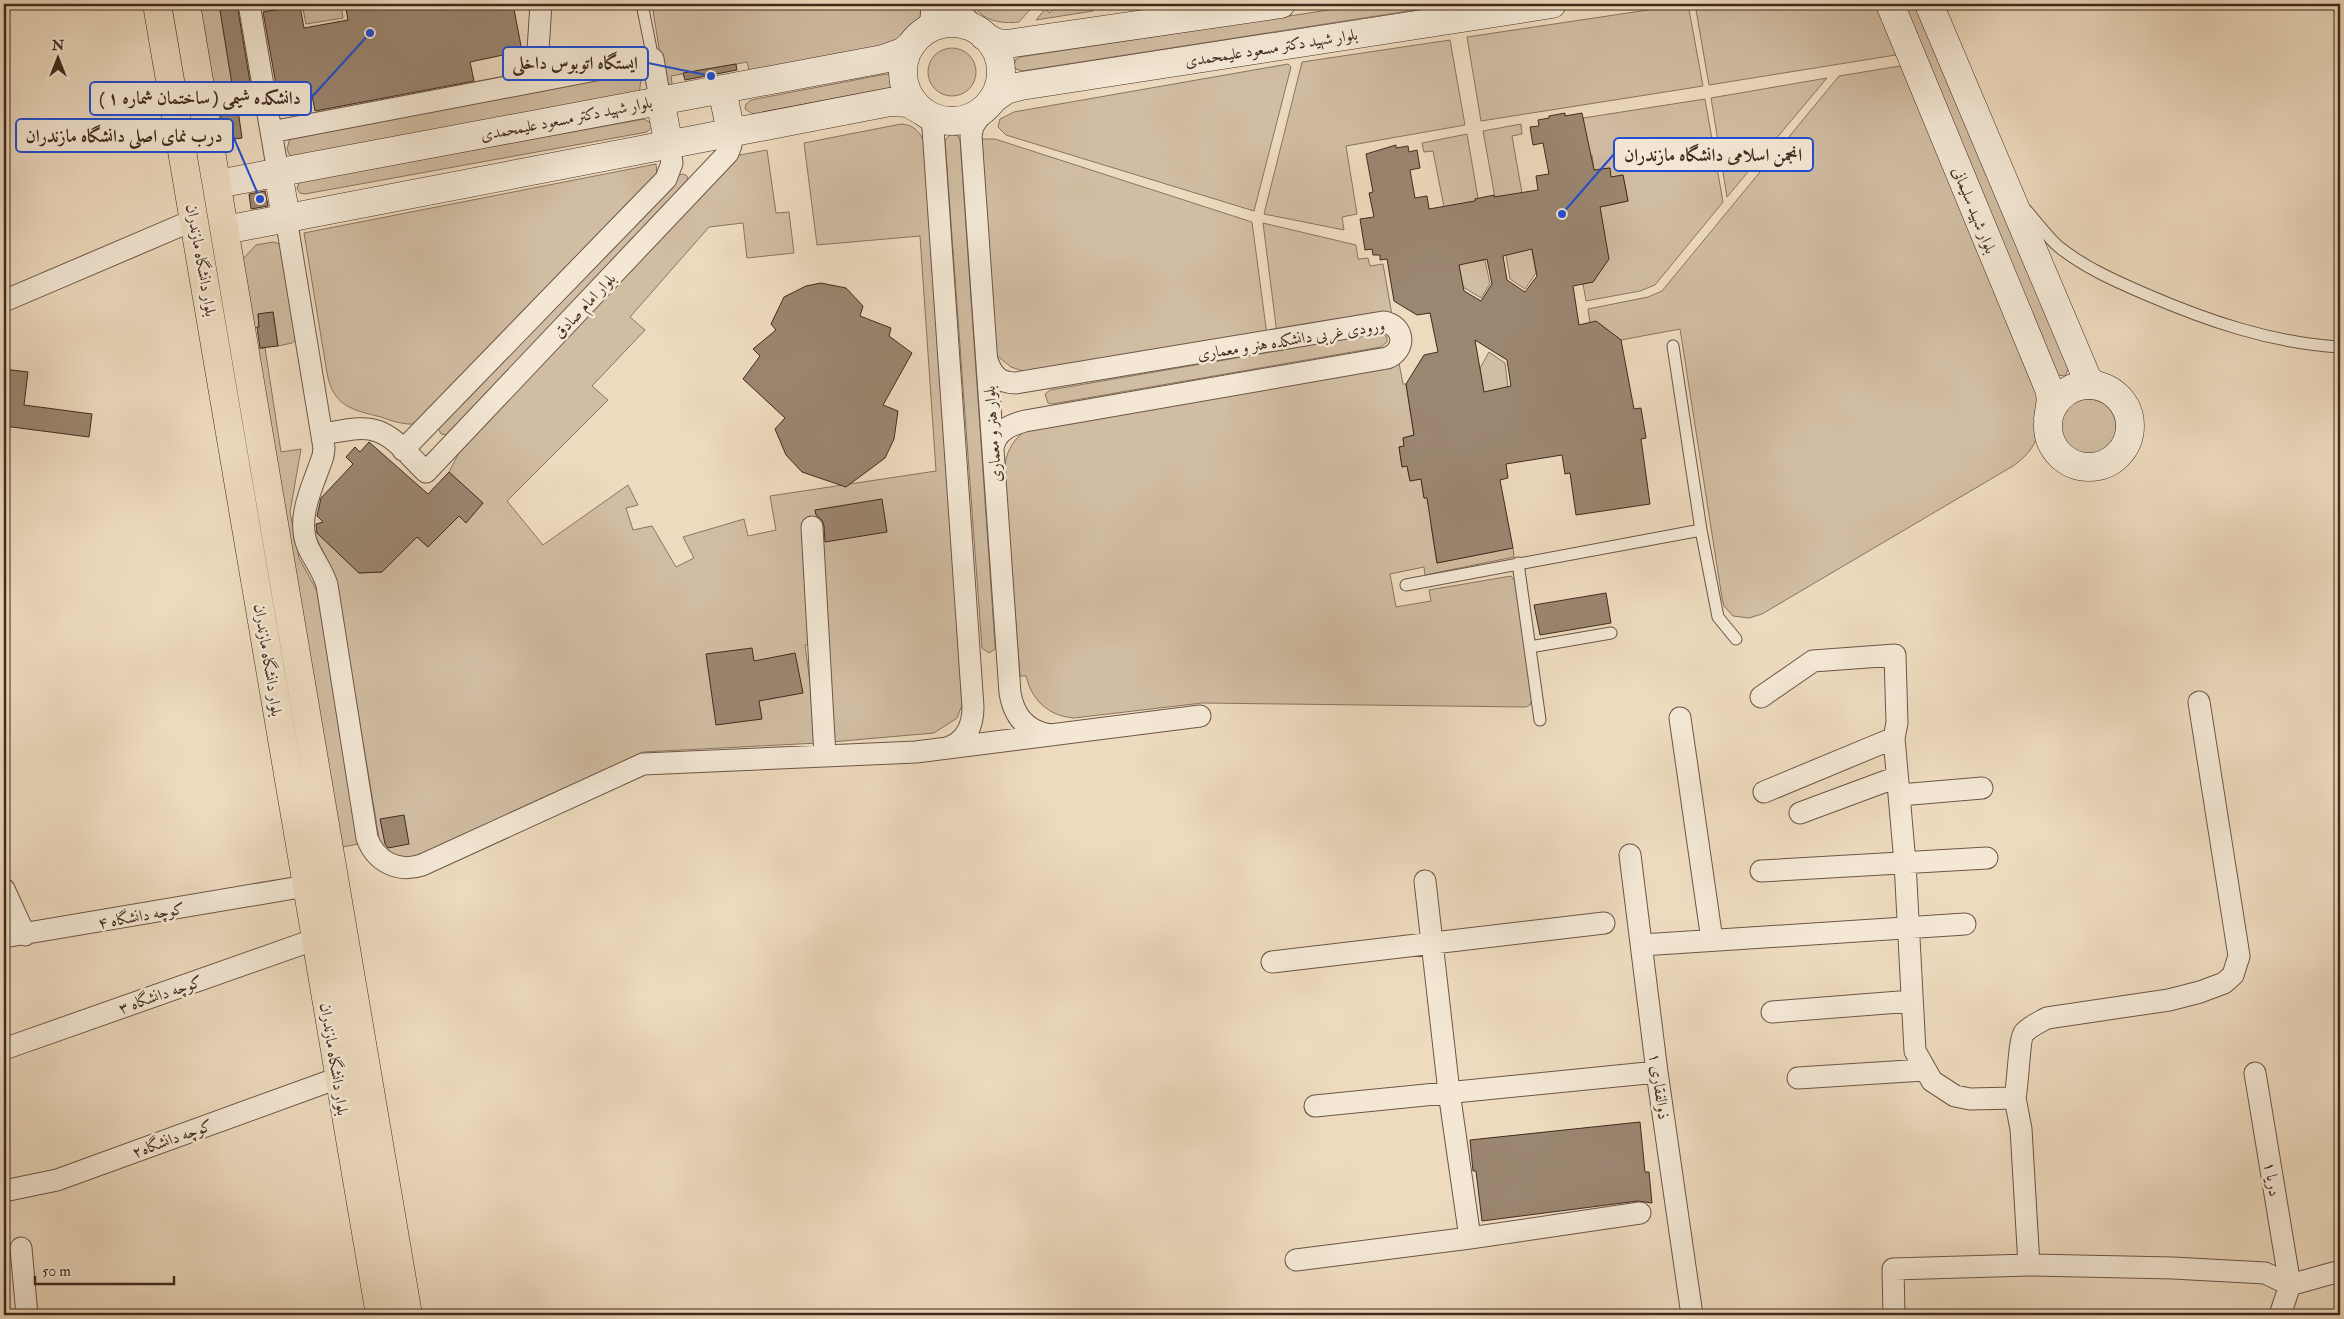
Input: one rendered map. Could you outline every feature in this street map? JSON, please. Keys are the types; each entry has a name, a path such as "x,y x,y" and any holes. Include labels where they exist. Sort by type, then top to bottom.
{"main road":[{"name":"بلوار دانشگاه مازندران","path":"157,4 196,219 307,894 380,1315"},
{"name":"بلوار دانشگاه مازندران","path":"186,4 408,1315"},
{"path":"924,112 908,94 903,79 904,63 916,40 933,27 949,24 965,26 994,42 1007,44 1281,4"},
{"name":"بلوار شهید دکتر مسعود علیمحمدی","path":"989,103 1006,90 1021,86 1552,4"},
{"name":"بلوار شهید سلیمانی","path":"1890,4 2049,389 2051,399 2048,419"},
{"path":"1929,4 2087,378 2092,384 2101,388 2112,393 2127,412 2130,425 2126,443 2119,454 2110,462 2098,466 2085,467 2068,462 2058,454 2051,443 2048,419 2056,402 2070,390 2088,386 2101,388"},
{"path":"225,230 890,102 908,103 941,120 957,121 973,116 989,103 999,84 1000,68 996,52 982,34"},
{"name":"بلوار شهید دکتر مسعود علیمحمدی","path":"217,184 886,58 903,52 916,40"},
{"path":"722,89 730,133"},
{"path":"660,100 669,145"},
{"path":"278,172 286,218"},
{"path":"307,894 338,899"}],"street":[{"path":"249,4 278,172"},
{"path":"536,81 541,4"},
{"path":"916,40 932,20 932,4"},
{"path":"960,4 963,15 982,34"},
{"path":"271,132 652,59 660,100"},
{"name":"بلوار هنر و معماری","path":"989,103 973,126 971,136 1012,705 1021,721 1031,729 1042,733 1059,734"},
{"path":"924,112 932,122 933,129 973,707 972,721 968,733 958,743 943,749"},
{"name":"بلوار امام صادق","path":"669,145 672,163 666,179 403,450 426,472 728,153 731,145 730,133"},
{"path":"286,218 322,434 323,456 304,513 304,531 308,547 323,573 327,585 367,838 376,854 386,862 403,868 422,865 643,764 943,749 1200,716"},
{"path":"4,301 196,219"},
{"name":"ورودی غربی دانشکده هنر و معماری","path":"987,360 996,378 1005,383 1016,384 1384,322 1395,326 1401,335 1402,341 1397,352 1387,358 1025,420 1001,432 994,442 993,448"},
{"path":"322,434 360,429 377,430 403,450"},
{"path":"812,527 825,756"},
{"path":"1760,697 1813,660 1895,655 1897,723 1894,738 1905,863 1914,1051 1932,1081 1956,1096 1970,1099 2015,1098"},
{"path":"2028,1265 2021,1129 2015,1098 2020,1060 2019,1045 2024,1033 2047,1018 2160,1001 2200,992 2224,983 2233,976 2239,956 2199,702"},
{"path":"1680,718 1712,940"},
{"path":"1764,792 1894,738"},
{"path":"1800,813 1898,786 1982,788"},
{"name":"ذوالفقاری ۱","path":"1630,856 1657,1072 1692,1315"},
{"path":"1761,871 1986,858"},
{"path":"1425,881 1449,1092 1470,1238"},
{"path":"4,889 25,935"},
{"name":"کوچه دانشگاه ۴","path":"4,937 307,894"},
{"path":"1272,962 1432,945 1604,923"},
{"path":"1642,945 1965,924"},
{"name":"کوچه دانشگاه ۳","path":"4,1049 316,939"},
{"path":"1772,1012 1912,1001"},
{"path":"1798,1078 1924,1070"},
{"path":"1315,1106 1657,1072"},
{"name":"دریا ۱","path":"2255,1073 2290,1285"},
{"name":"کوچه دانشگاه۲","path":"4,1191 57,1180 338,1078"},
{"path":"1296,1260 1470,1238 1640,1213"},
{"path":"21,1248 27,1315"},
{"path":"1894,1315 1893,1269 2028,1265 2172,1268 2265,1273 2290,1285 2340,1271"},
{"path":"2280,1315 2290,1285"}],"lane":[{"path":"642,4 652,59"},
{"path":"2007,188 2058,246 2101,274 2162,301 2236,329 2319,346 2340,347"},
{"path":"1673,346 1701,530 1718,617 1736,639"},
{"path":"1406,585 1701,530"},
{"path":"1518,563 1540,720"},
{"path":"1530,647 1611,633"}],"shaded area":[{"path":"200,4 228,4 244,102 216,106"},
{"path":"302,4 341,4 343,18 306,24"},
{"path":"652,4 928,4 911,39 751,77 747,62 671,76 673,91 666,92"},
{"path":"972,4 1035,4 1019,22 999,22 981,14"},
{"path":"1058,4 1092,4 1093,11 1036,20 1045,9 1050,13"},
{"path":"1368,4 1454,4 1022,71 1016,69 1014,65 1016,59 1020,57"},
{"path":"1688,4 1703,86 1481,121 1467,37"},
{"path":"1695,4 1883,4 1902,54 1709,85"},
{"path":"1902,4 1917,4 2069,368 2065,376 2055,373"},
{"path":"1450,40 1465,125 1346,146 1357,214 1342,217 1344,230 1264,214 1302,62"},
{"path":"947,48 957,48 969,55 976,67 976,77 969,89 957,96 947,96 939,92 932,85 928,77 928,67 932,59 939,52"},
{"path":"1288,64 1291,67 1254,211 1006,135 998,127 1000,119 1014,112"},
{"path":"1906,65 2036,383 2039,429 2036,439 2032,448 2013,466 1762,614 1749,618 1733,616 1724,606 1722,598 1680,329 1621,340 1596,322 1590,323 1588,309 1648,297 1662,291 1839,76"},
{"path":"632,71 638,74 641,80 639,94 291,158 287,149 290,138"},
{"path":"886,74 891,75 894,80 892,86 888,88 753,114 745,109 746,104 751,100"},
{"path":"1827,78 1727,197 1711,98"},
{"path":"1705,99 1723,202 1655,285 1640,291 1586,301 1583,284 1593,282 1608,259 1600,207 1628,201 1623,175 1611,177 1609,168 1594,170 1592,155 1580,156 1583,118"},
{"path":"644,119 651,123 652,127 647,132 305,194 300,193 297,189 299,183 303,181"},
{"path":"901,124 913,127 917,131 923,140 929,156 962,705 957,718 934,733 831,742 813,644 805,645 818,743 643,752 417,857 397,858 380,844 339,599 326,557 310,526 359,573 382,572 417,537 428,547 447,506 466,522 483,503 449,472 463,445 734,156 767,150 776,213 789,212 794,253 747,258 743,223 709,227 630,317 645,330 592,386 608,400 507,501 543,545 628,485 638,505 626,508 633,530 652,526 676,567 694,558 683,537 744,519 748,536 776,530 770,496 936,471 920,236 817,245 804,143"},
{"path":"1521,124 1522,134 1512,136 1522,193 1495,198 1483,131"},
{"path":"951,134 958,136 960,140 995,645 995,649 989,653 982,648 945,140"},
{"path":"1467,134 1478,198 1475,201 1444,207 1433,151 1424,152 1422,143"},
{"path":"977,139 995,139 1252,222 1267,335 1026,372 1011,367 996,355"},
{"path":"656,164 657,175 416,424 407,424 361,412 345,405 339,400 330,384 327,373 304,233"},
{"path":"683,174 687,176 688,182 448,435 441,434 438,428 678,175"},
{"path":"1263,223 1356,245 1358,259 1368,258 1370,266 1383,264 1392,315 1277,334"},
{"path":"273,242 280,244 296,340 292,343 278,346 273,312 258,314 259,327 253,328 241,261 256,245"},
{"path":"1531,245 1536,273 1525,289 1510,279 1506,255"},
{"path":"1471,258 1472,262 1485,260 1490,284 1481,298 1463,287 1458,261"},
{"path":"1381,333 1387,337 1387,342 1381,347 1052,404 1048,403 1045,394 1050,390"},
{"path":"265,348 281,452 301,449 290,512 299,558 317,591 359,844 342,847 256,349"},
{"path":"1489,352 1505,363 1508,387 1485,399 1480,368"},
{"path":"1399,363 1403,384 1406,384 1414,435 1403,438 1404,446 1399,447 1402,467 1407,466 1410,481 1421,479 1424,498 1440,495 1431,525 1437,563 1513,548 1514,557 1425,575 1424,567 1390,574 1396,607 1431,601 1429,590 1511,576 1515,581 1532,699 1530,705 1526,707 1202,703 1074,718 1057,714 1037,700 1026,676 1020,676 1004,472 1010,449 1020,435 1025,431"},
{"path":"2082,399 2094,399 2104,403 2112,411 2116,427 2112,443 2104,451 2094,455 2082,455 2072,451 2064,443 2060,433 2060,421 2064,411 2072,403"}],"building":[{"path":"219,4 237,4 252,94 234,97"},
{"path":"345,4 513,4 522,51 470,62 474,81 315,111 311,90 284,95 283,89 277,90 263,12 300,6 304,28 348,20"},
{"path":"736,64 737,70 685,80 683,73"},
{"path":"237,103 242,138 225,140 219,106"},
{"path":"1565,113 1565,116 1582,113 1594,170 1610,168 1611,177 1623,175 1628,201 1600,207 1609,259 1593,282 1573,286 1579,325 1596,321 1621,340 1634,409 1641,408 1646,438 1641,439 1650,504 1576,515 1570,473 1565,474 1562,455 1506,464 1508,478 1500,480 1513,548 1437,563 1427,498 1424,498 1421,479 1410,481 1407,466 1402,467 1399,447 1404,446 1403,438 1414,435 1406,384 1424,355 1438,352 1430,313 1417,315 1394,301 1387,259 1380,260 1380,255 1373,255 1372,249 1365,250 1360,219 1374,217 1369,193 1373,192 1366,154 1396,145 1396,148 1408,146 1409,152 1417,150 1420,168 1410,170 1415,198 1427,196 1429,209 1475,201 1475,199 1494,195 1494,197 1538,190 1536,176 1549,174 1543,143 1533,145 1530,127 1539,126 1538,120 1549,118 1549,116","holes":["1532,249 1537,276 1525,292 1507,280 1503,256","1487,259 1492,284 1481,301 1464,291 1459,265","1475,340 1507,360 1511,386 1484,392"]},
{"path":"265,191 268,206 251,209 249,194"},
{"path":"821,283 846,288 863,306 860,316 891,328 889,336 912,353 883,405 898,411 894,439 885,458 846,487 802,472 786,455 775,429 785,418 743,379 760,356 753,349 776,330 771,324 784,297 806,286"},
{"path":"273,312 278,346 260,348 257,327 259,327 258,314"},
{"path":"4,369 28,372 24,405 92,414 89,437 4,426"},
{"path":"369,442 428,494 449,472 483,503 466,523 459,516 428,547 417,537 382,572 359,573 317,533 316,524 323,522 317,516 321,498 353,464 346,457 355,447 360,452"},
{"path":"882,499 887,532 825,542 824,526 822,520 816,515 815,510"},
{"path":"1606,593 1611,623 1540,635 1534,605"},
{"path":"752,648 754,661 795,653 803,693 759,701 762,719 716,725 706,654"},
{"path":"404,815 409,844 388,848 385,844 380,819"},
{"path":"1640,1122 1645,1172 1649,1172 1652,1203 1638,1201 1482,1221 1476,1171 1473,1171 1470,1140"}],"place":[{"name":"دانشکده شیمی ( ساختمان شماره ۱ )","path":"370,33"},
{"name":"ایستگاه اتوبوس داخلی","path":"711,76"},
{"name":"درب نمای اصلی دانشگاه مازندران","path":"260,199"},
{"name":"انجمن اسلامی دانشگاه مازندران","path":"1562,214"}]}
